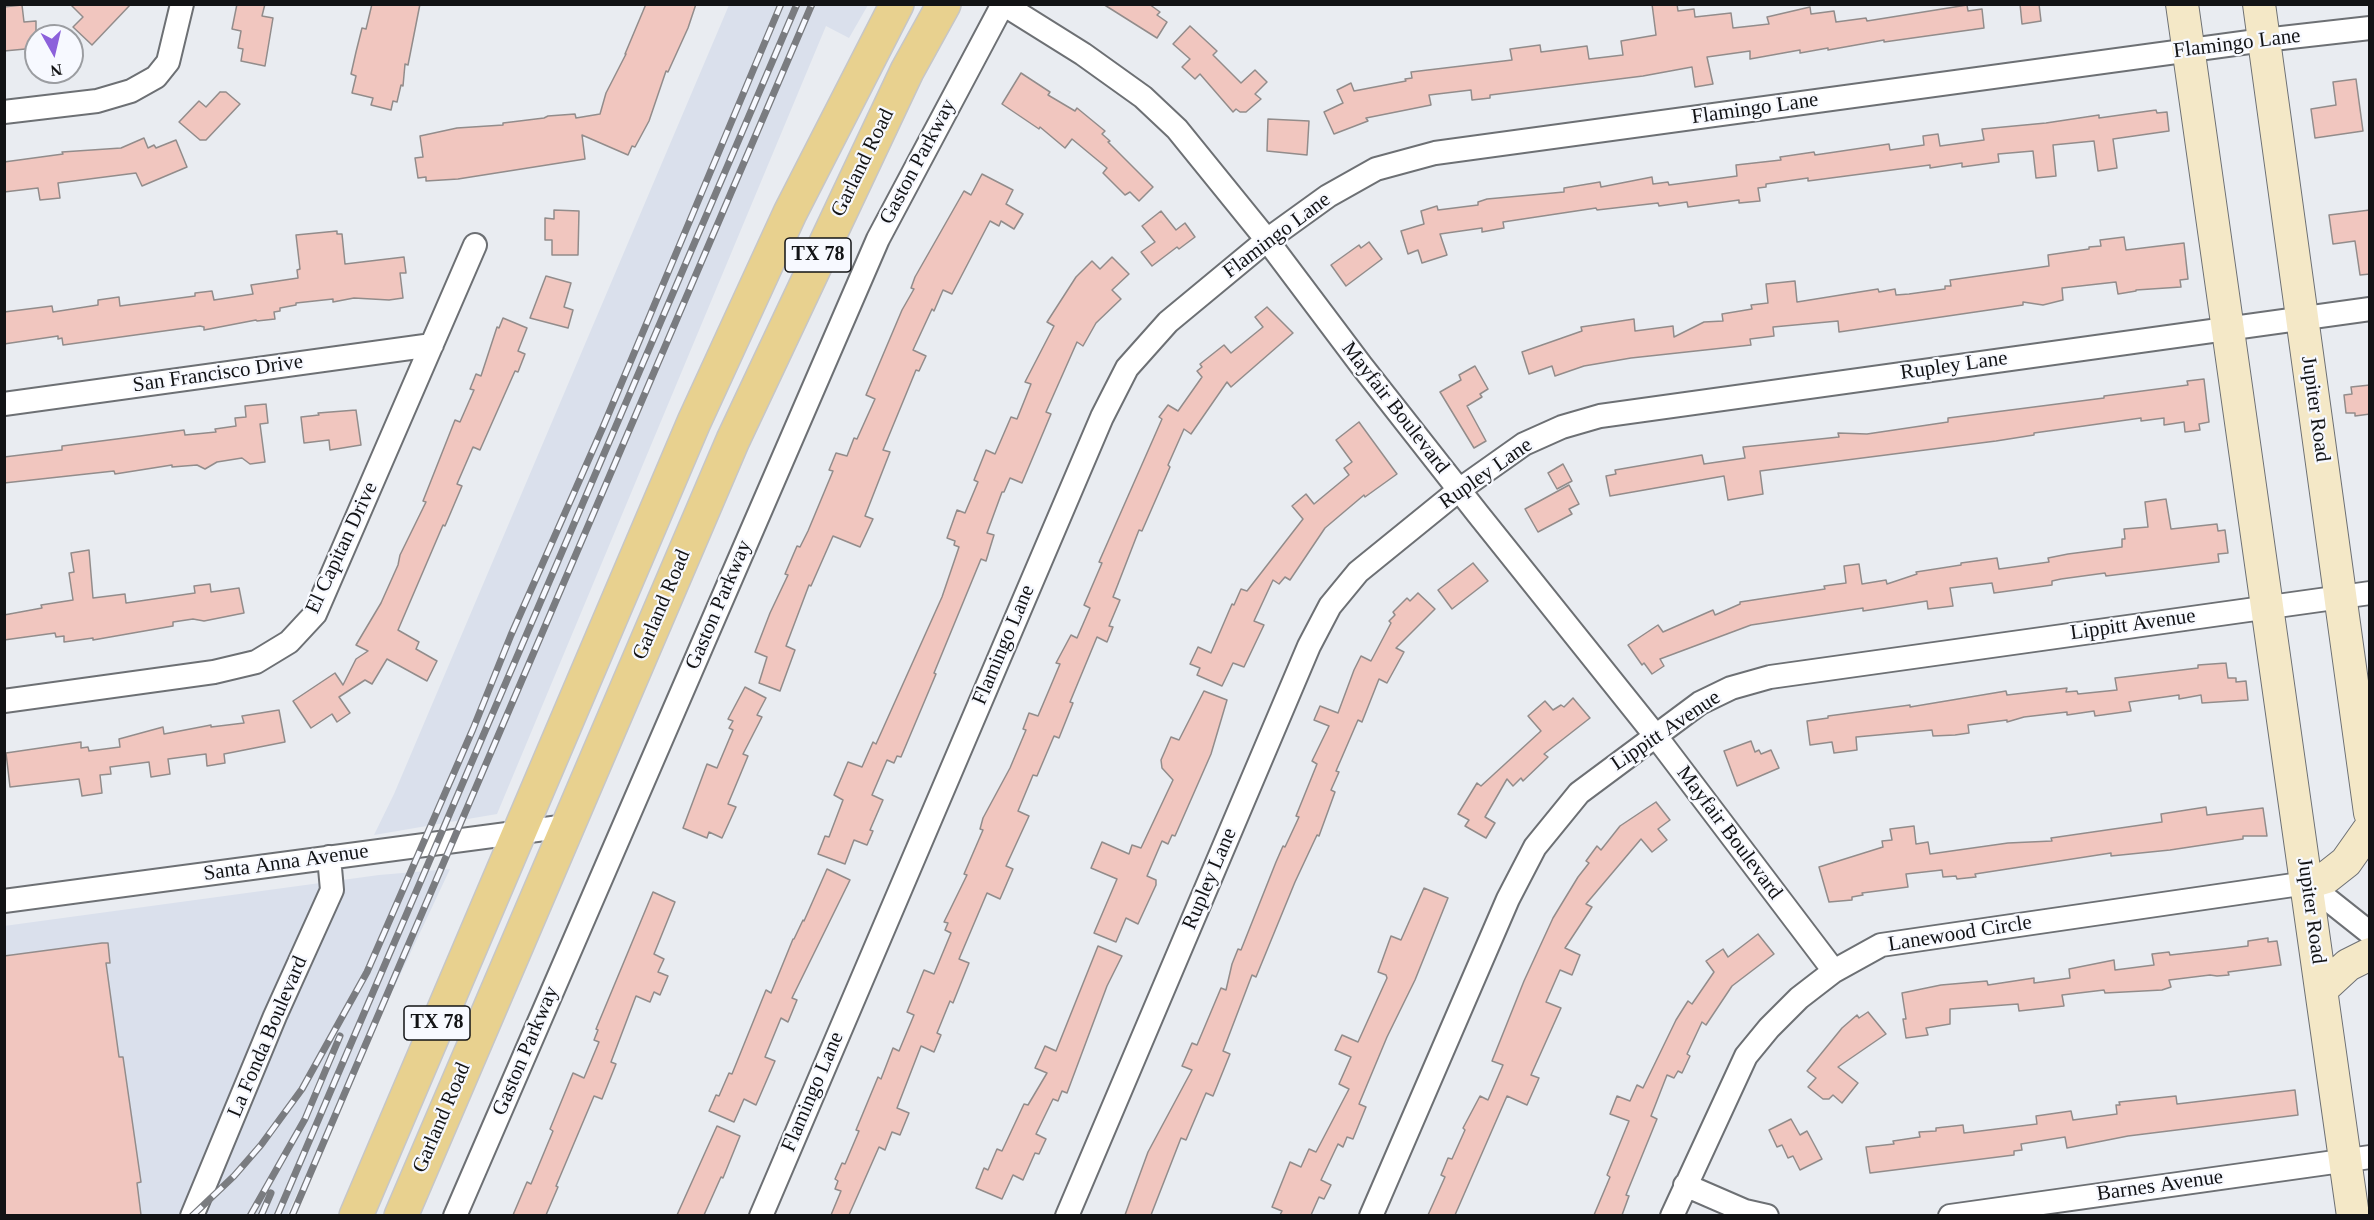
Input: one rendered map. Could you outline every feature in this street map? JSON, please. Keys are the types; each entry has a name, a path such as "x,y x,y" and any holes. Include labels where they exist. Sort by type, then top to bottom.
{"main road":[{"name":"Garland Road","path":"356,1215 694,422 790,213 897,4"},
{"name":"Garland Road","path":"401,1215 733,440 907,71 944,4"},
{"path":"2182,4 2228,327"},
{"name":"Jupiter Road","path":"2259,4 2303,317 2354,595 2370,813"},
{"name":"Jupiter Road","path":"2228,327 2322,989 2357,1158 2353,1215"},
{"path":"694,422 733,440"},
{"path":"2307,883 2327,877 2346,862 2370,828"},
{"path":"2322,989 2348,964 2370,954"}],"street":[{"path":"4,112 97,100 132,91 156,77 168,62 182,4"},
{"name":"Mayfair Boulevard","path":"1003,4 1083,54 1143,97 1177,129 1267,240 1459,490 1655,735 1834,971"},
{"name":"Gaston Parkway","path":"455,1215 878,239 1003,4"},
{"name":"Flamingo Lane","path":"761,1215 1102,417 1127,368 1168,322 1267,240 1328,196 1376,169 1436,153 2188,50 2370,28"},
{"name":"El Capitan Drive","path":"4,701 214,672 256,662 289,642 315,614 475,245"},
{"name":"Rupley Lane","path":"1067,1215 1309,646 1330,606 1358,572 1459,490 1524,444 1562,427 1600,416 2370,309"},
{"name":"San Francisco Drive","path":"4,404 432,345"},
{"name":"Lippitt Avenue","path":"1371,1215 1508,898 1535,847 1579,793 1700,703 1731,688 1770,677 2354,595"},
{"name":"Santa Anna Avenue","path":"4,902 567,826"},
{"name":"La Fonda Boulevard","path":"192,1215 275,1016 332,890 329,857"},
{"path":"2307,883 2370,933"},
{"name":"Lanewood Circle","path":"1672,1215 1746,1056 1799,998 1859,955 1881,945 1902,940 2307,883"},
{"name":"Barnes Avenue","path":"1950,1215 2357,1158"},
{"path":"1685,1185 1745,1211 1767,1215"}],"shaded area":[{"path":"729,5 868,5 849,38 826,26 497,814 374,835 394,794"},
{"path":"450,869 287,1215 5,1215 4,926 379,875"}],"building":[{"path":"70,4 131,4 92,45 84,37 84,24 76,24 83,17"},
{"path":"237,4 265,4 262,16 273,18 265,66 241,61 243,49 238,48 241,31 232,29"},
{"path":"372,4 420,4 408,65 405,64 403,86 401,85 397,102 393,101 391,110 371,105 373,98 352,93 356,76 351,74 362,28 366,29"},
{"path":"646,4 696,4 688,28 668,72 666,71 649,121 628,155 582,135 585,159 458,179 426,181 426,177 418,178 415,158 423,157 420,136 457,128 503,125 503,123 548,116 575,114 576,118 600,114 606,93 626,54"},
{"path":"1103,4 1149,4 1160,12 1157,15 1167,22 1157,38"},
{"path":"1652,4 1677,4 1678,11 1694,9 1695,17 1731,13 1733,28 1769,24 1767,17 1810,7 1811,14 1834,11 1836,22 1866,18 1867,21 1967,5 1968,11 1982,9 1984,28 1884,42 1884,40 1828,50 1828,48 1800,53 1800,50 1750,59 1750,51 1707,57 1713,84 1695,87 1692,67 1643,76 1490,95 1490,98 1472,100 1471,90 1429,95 1431,105 1366,118 1368,121 1334,134 1324,112 1343,103 1337,90 1351,83 1354,91 1406,81 1405,79 1412,78 1411,72 1512,60 1510,49 1540,45 1541,52 1587,46 1589,59 1623,55 1621,41 1656,35"},
{"path":"2020,4 2039,4 2041,21 2022,24"},
{"path":"22,5 24,22 36,21 36,24 24,24 24,49 4,51 4,7"},
{"path":"1190,26 1217,51 1213,55 1241,83 1255,70 1267,82 1255,94 1261,99 1246,112 1236,109 1233,112 1200,74 1195,79 1182,67 1190,59 1173,44"},
{"path":"1021,73 1050,92 1048,95 1075,111 1077,108 1105,131 1102,134 1110,141 1108,142 1153,187 1139,201 1130,192 1125,195 1103,173 1107,168 1072,139 1065,148 1040,127 1039,129 1002,104"},
{"path":"2356,79 2363,131 2315,138 2311,109 2336,105 2333,82"},
{"path":"220,92 226,92 240,104 206,140 200,140 179,122 199,101 206,107"},
{"path":"2156,110 2157,113 2167,112 2169,131 2113,139 2117,168 2098,171 2094,141 2053,145 2056,176 2036,178 2033,151 1998,154 1999,162 1962,167 1962,163 1930,168 1930,165 1808,181 1808,178 1766,184 1766,187 1758,188 1760,201 1739,203 1739,200 1688,207 1687,202 1659,206 1658,203 1597,210 1596,208 1503,222 1504,228 1482,232 1482,228 1440,234 1447,255 1422,263 1418,250 1408,254 1401,231 1424,224 1421,211 1437,206 1438,210 1478,205 1478,202 1487,199 1564,192 1564,188 1600,182 1601,187 1652,177 1653,184 1668,182 1669,185 1737,176 1736,165 1781,160 1780,157 1814,152 1815,155 1889,144 1890,150 1924,145 1923,136 1938,134 1940,146 1984,140 1982,129"},
{"path":"1268,119 1309,121 1307,155 1267,151"},
{"path":"144,138 148,148 154,145 156,148 176,140 187,167 142,186 136,173 58,183 60,198 40,200 38,188 4,192 4,162 63,154 62,152 121,148"},
{"path":"982,174 1013,190 1006,204 1023,214 1014,229 1001,221 999,226 990,221 952,294 943,290 934,311 932,309 913,350 926,356 919,371 916,370 883,450 890,452 865,516 873,519 860,547 833,536 811,586 809,585 786,646 795,650 780,691 759,683 767,657 755,652 788,575 785,574 797,546 800,547 808,531 833,471 829,470 836,453 847,456 854,438 857,439 875,399 866,395 902,310 914,289 911,288 915,277 964,191 971,195"},
{"path":"554,210 579,211 578,255 552,255 552,240 545,240 545,218 554,219"},
{"path":"2370,210 2370,274 2360,275 2355,241 2333,244 2329,215"},
{"path":"1161,211 1176,230 1185,223 1195,237 1152,266 1141,252 1155,242 1142,226"},
{"path":"337,231 337,234 342,234 345,264 404,257 406,273 400,273 403,298 389,300 354,298 333,302 333,299 296,303 296,305 280,308 280,311 274,312 275,319 256,320 204,330 204,327 200,326 63,345 62,338 58,339 58,336 4,344 4,312 52,306 53,312 98,305 98,300 119,297 120,306 195,296 195,293 212,291 214,300 253,294 251,285 298,278 297,270 300,269 296,235"},
{"path":"2124,237 2126,250 2184,243 2188,279 2180,280 2181,287 2136,290 2118,294 2116,282 2062,288 2063,300 2043,305 2023,302 2023,305 1839,332 1838,321 1773,327 1774,336 1750,339 1751,345 1631,358 1584,366 1555,376 1552,366 1529,374 1522,352 1582,331 1581,327 1634,319 1635,331 1673,326 1674,337 1704,322 1723,321 1722,314 1752,309 1751,305 1768,303 1766,284 1795,281 1797,302 1878,289 1879,292 1895,289 1896,295 1909,294 1945,289 1945,286 1951,286 1950,280 2049,266 2048,255 2089,249 2089,247 2101,246 2100,240"},
{"path":"1369,242 1382,259 1346,286 1331,265 1359,245 1361,248"},
{"path":"1112,257 1129,274 1112,290 1121,299 1096,323 1083,346 1077,342 1046,412 1051,414 1022,483 1010,478 1002,492 987,533 994,535 986,561 981,559 901,757 897,756 894,763 887,760 872,795 883,800 870,830 873,831 867,845 854,840 845,864 818,854 825,836 829,837 843,800 834,795 848,762 862,767 873,742 876,744 942,597 959,547 954,545 955,541 947,538 957,510 965,513 978,482 974,480 986,450 995,454 1011,417 1017,419 1031,384 1025,382 1054,326 1047,322 1076,277 1092,261 1100,269"},
{"path":"546,276 571,283 564,307 573,310 568,328 530,318"},
{"path":"1267,307 1293,333 1231,387 1227,382 1191,434 1184,429 1142,531 1139,530 1113,597 1120,600 1109,626 1113,627 1107,642 1097,637 1070,702 1073,703 1059,738 1054,736 1037,776 1033,775 1018,811 1029,816 1006,866 1013,869 1000,899 987,893 959,959 969,963 953,1003 950,1001 937,1033 941,1035 934,1052 921,1046 897,1108 909,1113 900,1135 892,1132 885,1150 879,1147 849,1215 831,1215 841,1191 835,1189 838,1181 835,1179 842,1163 845,1164 859,1131 856,1130 878,1077 881,1079 893,1048 899,1051 914,1015 907,1012 924,970 934,974 951,933 945,930 948,923 944,922 967,875 964,874 983,830 980,829 983,818 1010,768 1026,730 1023,729 1029,713 1038,716 1060,664 1056,663 1071,635 1077,638 1090,608 1084,605 1102,563 1099,562 1162,419 1159,417 1168,405 1178,411 1202,377 1197,371 1202,367 1200,364 1224,345 1231,353 1263,327 1255,317"},
{"path":"503,318 527,328 518,351 525,354 518,372 515,371 480,450 473,447 457,484 462,486 398,630 419,642 416,649 437,661 427,681 387,659 372,684 365,680 339,697 350,713 337,722 332,714 311,728 293,701 335,673 343,685 356,659 368,651 356,645 381,603 398,565 400,555 426,502 423,501 455,420 460,422 474,390 470,389 476,374 481,376 497,327 499,328"},
{"path":"1475,366 1488,389 1480,394 1482,397 1467,406 1486,441 1474,448 1440,392 1461,380 1459,375"},
{"path":"2204,379 2209,422 2199,424 2200,430 2185,432 2184,422 2164,425 2164,418 2141,421 2141,418 2034,433 2034,435 1996,441 1760,471 1763,494 1728,500 1724,476 1610,496 1606,476 1616,474 1615,470 1702,455 1704,464 1745,458 1743,447 1839,437 1838,433 1867,434 1948,422 1948,418 2188,385 2187,381"},
{"path":"2370,385 2370,414 2355,416 2355,413 2346,413 2344,395 2352,394 2351,387"},
{"path":"266,404 268,423 260,424 265,462 250,464 242,458 217,462 205,469 197,465 172,467 172,465 115,474 114,471 4,483 4,457 62,450 62,446 184,430 185,435 216,432 215,429 236,426 235,418 246,417 245,406"},
{"path":"356,410 361,445 330,450 329,440 304,443 301,417 319,415 318,413"},
{"path":"1359,422 1397,474 1365,497 1364,495 1325,528 1290,580 1285,577 1279,584 1273,580 1254,621 1264,625 1244,667 1233,663 1222,686 1197,675 1200,668 1190,664 1198,647 1211,653 1241,589 1247,591 1303,519 1292,506 1306,494 1314,504 1349,475 1344,468 1352,462 1336,440"},
{"path":"1563,464 1572,481 1557,489 1548,473"},
{"path":"1569,485 1579,504 1569,509 1572,514 1538,532 1525,509"},
{"path":"2166,499 2171,529 2217,524 2218,531 2225,530 2228,553 2218,554 2219,562 2106,576 2105,573 2061,579 2052,581 2052,585 1994,593 1992,583 1950,588 1953,606 1928,609 1927,601 1751,625 1660,659 1664,666 1652,674 1644,663 1642,665 1628,645 1658,625 1663,632 1713,610 1715,615 1740,602 1825,589 1824,586 1846,583 1844,566 1859,564 1862,584 1886,580 1887,584 1917,574 1916,572 1961,565 1961,563 1997,558 1999,569 2049,562 2048,558 2068,554 2122,547 2122,539 2125,539 2124,529 2148,527 2145,502"},
{"path":"89,550 93,598 125,594 126,603 195,593 194,586 210,584 211,592 239,588 244,613 204,621 193,619 173,622 173,626 93,640 93,638 64,642 64,636 56,637 55,633 4,640 4,615 42,608 41,605 73,600 69,573 74,572 71,553"},
{"path":"1473,563 1488,581 1452,609 1438,590"},
{"path":"1418,593 1435,609 1396,648 1404,652 1387,683 1379,679 1362,722 1358,720 1336,771 1339,772 1331,790 1335,792 1319,836 1317,835 1295,882 1256,977 1252,975 1223,1051 1230,1054 1213,1096 1206,1093 1186,1140 1181,1138 1151,1215 1125,1215 1148,1152 1192,1070 1182,1066 1192,1043 1197,1045 1221,988 1226,990 1238,949 1241,950 1276,862 1299,817 1296,816 1317,764 1312,761 1329,726 1314,720 1320,706 1338,713 1361,656 1371,661 1391,623 1389,621 1395,615 1393,612 1407,598 1410,601"},
{"path":"2226,663 2228,678 2236,678 2236,682 2246,681 2248,700 2202,703 2201,695 2179,699 2179,695 2129,702 2131,711 2095,716 2094,711 2067,715 2067,712 2024,717 2007,722 2007,720 1968,725 1969,733 1955,735 1933,736 1932,730 1856,737 1857,750 1834,753 1832,742 1810,745 1807,721 1828,718 1828,716 1910,705 1910,707 2006,691 2007,695 2067,688 2066,692 2077,691 2078,694 2117,690 2115,678"},
{"path":"745,687 766,698 757,715 762,717 743,754 748,756 728,804 736,807 722,838 709,832 707,838 683,828 707,764 717,768 733,730 729,728 733,721 728,719"},
{"path":"1204,691 1227,700 1211,754 1175,836 1172,835 1168,844 1162,841 1147,876 1156,880 1156,885 1138,924 1126,918 1116,942 1094,933 1117,879 1091,868 1102,842 1129,854 1132,845 1141,848 1173,780 1162,768 1161,760 1171,737 1179,740"},
{"path":"1573,698 1590,718 1544,754 1548,757 1523,781 1521,778 1513,786 1507,779 1485,817 1495,823 1486,838 1465,826 1469,820 1458,814 1477,783 1481,786 1541,731 1528,716 1545,701 1553,710 1561,705 1564,707"},
{"path":"279,710 285,742 224,754 225,763 207,766 206,754 168,759 170,774 151,777 149,762 110,767 111,774 100,775 102,793 82,796 79,779 10,787 6,753 81,742 81,748 88,747 89,751 120,747 119,739 163,727 164,734 211,725 211,727 244,723 242,716"},
{"path":"1751,741 1755,752 1759,750 1761,754 1771,750 1779,768 1737,786 1724,751"},
{"path":"1656,802 1670,820 1658,829 1667,840 1652,852 1641,839 1586,904 1592,907 1565,948 1580,955 1572,975 1560,970 1546,1002 1561,1008 1531,1075 1539,1078 1527,1105 1507,1096 1455,1215 1428,1215 1445,1177 1441,1175 1448,1158 1452,1159 1465,1130 1463,1128 1480,1096 1488,1100 1503,1065 1492,1061 1524,981 1553,918 1589,863 1586,861 1597,846 1601,850 1620,826"},
{"path":"2206,807 2207,815 2263,808 2267,836 2243,836 2243,839 2170,850 2111,856 2111,853 1975,874 1976,877 1957,879 1956,876 1943,877 1942,870 1906,874 1908,887 1862,893 1863,895 1852,897 1852,900 1829,902 1819,867 1883,847 1882,841 1892,840 1890,829 1914,826 1916,844 1928,842 1930,854 2008,843 2052,841 2051,838 2162,822 2161,814"},
{"path":"827,869 850,880 792,998 797,1000 788,1022 781,1018 765,1057 775,1061 756,1105 744,1099 734,1122 709,1111 716,1095 719,1096 729,1073 732,1074 766,990 771,993 793,939 804,921"},
{"path":"1424,888 1448,898 1415,980 1387,1037 1359,1104 1366,1107 1353,1139 1347,1137 1343,1147 1338,1144 1321,1180 1331,1185 1324,1199 1319,1197 1311,1215 1280,1215 1282,1211 1272,1207 1290,1162 1301,1167 1309,1149 1316,1152 1349,1089 1339,1084 1351,1057 1335,1050 1342,1035 1358,1042 1387,978 1386,975 1378,972 1391,936 1401,940"},
{"path":"653,892 675,902 654,954 664,959 658,972 668,976 660,995 654,992 650,1002 636,996 611,1062 616,1064 602,1099 594,1096 546,1215 513,1215 527,1182 531,1184 553,1131 550,1129 573,1073 584,1078 599,1042 594,1040 598,1030 596,1029"},
{"path":"1758,934 1774,954 1732,986 1706,1025 1702,1022 1687,1054 1690,1056 1682,1073 1678,1071 1674,1078 1667,1075 1651,1116 1657,1119 1626,1195 1629,1196 1622,1215 1594,1215 1629,1121 1610,1114 1617,1096 1630,1101 1637,1085 1643,1088 1676,1020 1688,1001 1692,1004 1714,972 1706,961 1723,949 1728,957"},
{"path":"2268,938 2268,942 2277,941 2281,965 2228,972 2229,975 2169,980 2171,987 2162,990 2105,993 2104,990 2062,995 2064,1006 2019,1011 2018,1004 1950,1009 1950,1024 1926,1028 1928,1035 1906,1038 1902,993 1941,985 1987,981 1988,985 2034,978 2034,983 2070,978 2069,969 2114,960 2115,970 2154,965 2152,954 2169,952 2170,955 2248,946 2248,941"},
{"path":"108,943 110,963 106,963 119,1057 123,1057 141,1182 137,1183 141,1215 4,1215 4,956"},
{"path":"1098,946 1122,956 1107,986 1067,1093 1062,1091 1058,1101 1053,1099 1036,1134 1046,1139 1039,1154 1035,1153 1023,1180 1013,1175 1002,1199 976,1188 984,1168 988,1170 997,1149 1002,1151 1024,1104 1028,1105 1047,1073 1035,1068 1045,1046 1056,1051"},
{"path":"1868,1012 1886,1034 1838,1067 1858,1083 1842,1103 1833,1095 1829,1099 1823,1099 1808,1087 1816,1078 1807,1071 1842,1028 1857,1015 1859,1018"},
{"path":"2295,1090 2298,1115 2128,1136 2067,1148 2065,1137 2021,1144 2022,1150 2014,1151 2014,1155 1870,1173 1866,1147 1894,1144 1893,1141 1920,1137 1919,1132 1936,1131 1936,1128 1963,1125 1964,1133 2037,1124 2036,1116 2071,1111 2073,1120 2117,1114 2116,1105 2120,1105 2119,1102 2176,1096 2177,1104"},
{"path":"1791,1119 1800,1135 1807,1131 1822,1159 1800,1170 1793,1156 1788,1158 1782,1145 1777,1147 1769,1130"},
{"path":"717,1126 740,1136 723,1178 721,1177 704,1215 677,1215"}],"railway":[{"path":"192,1216 234,1176 261,1145 302,1089 367,972 603,427 781,4"},
{"path":"277,1216 797,4"},
{"path":"292,1216 812,4"},
{"path":"250,1216 305,1119 340,1036"},
{"path":"261,1216 271,1193"}]}
